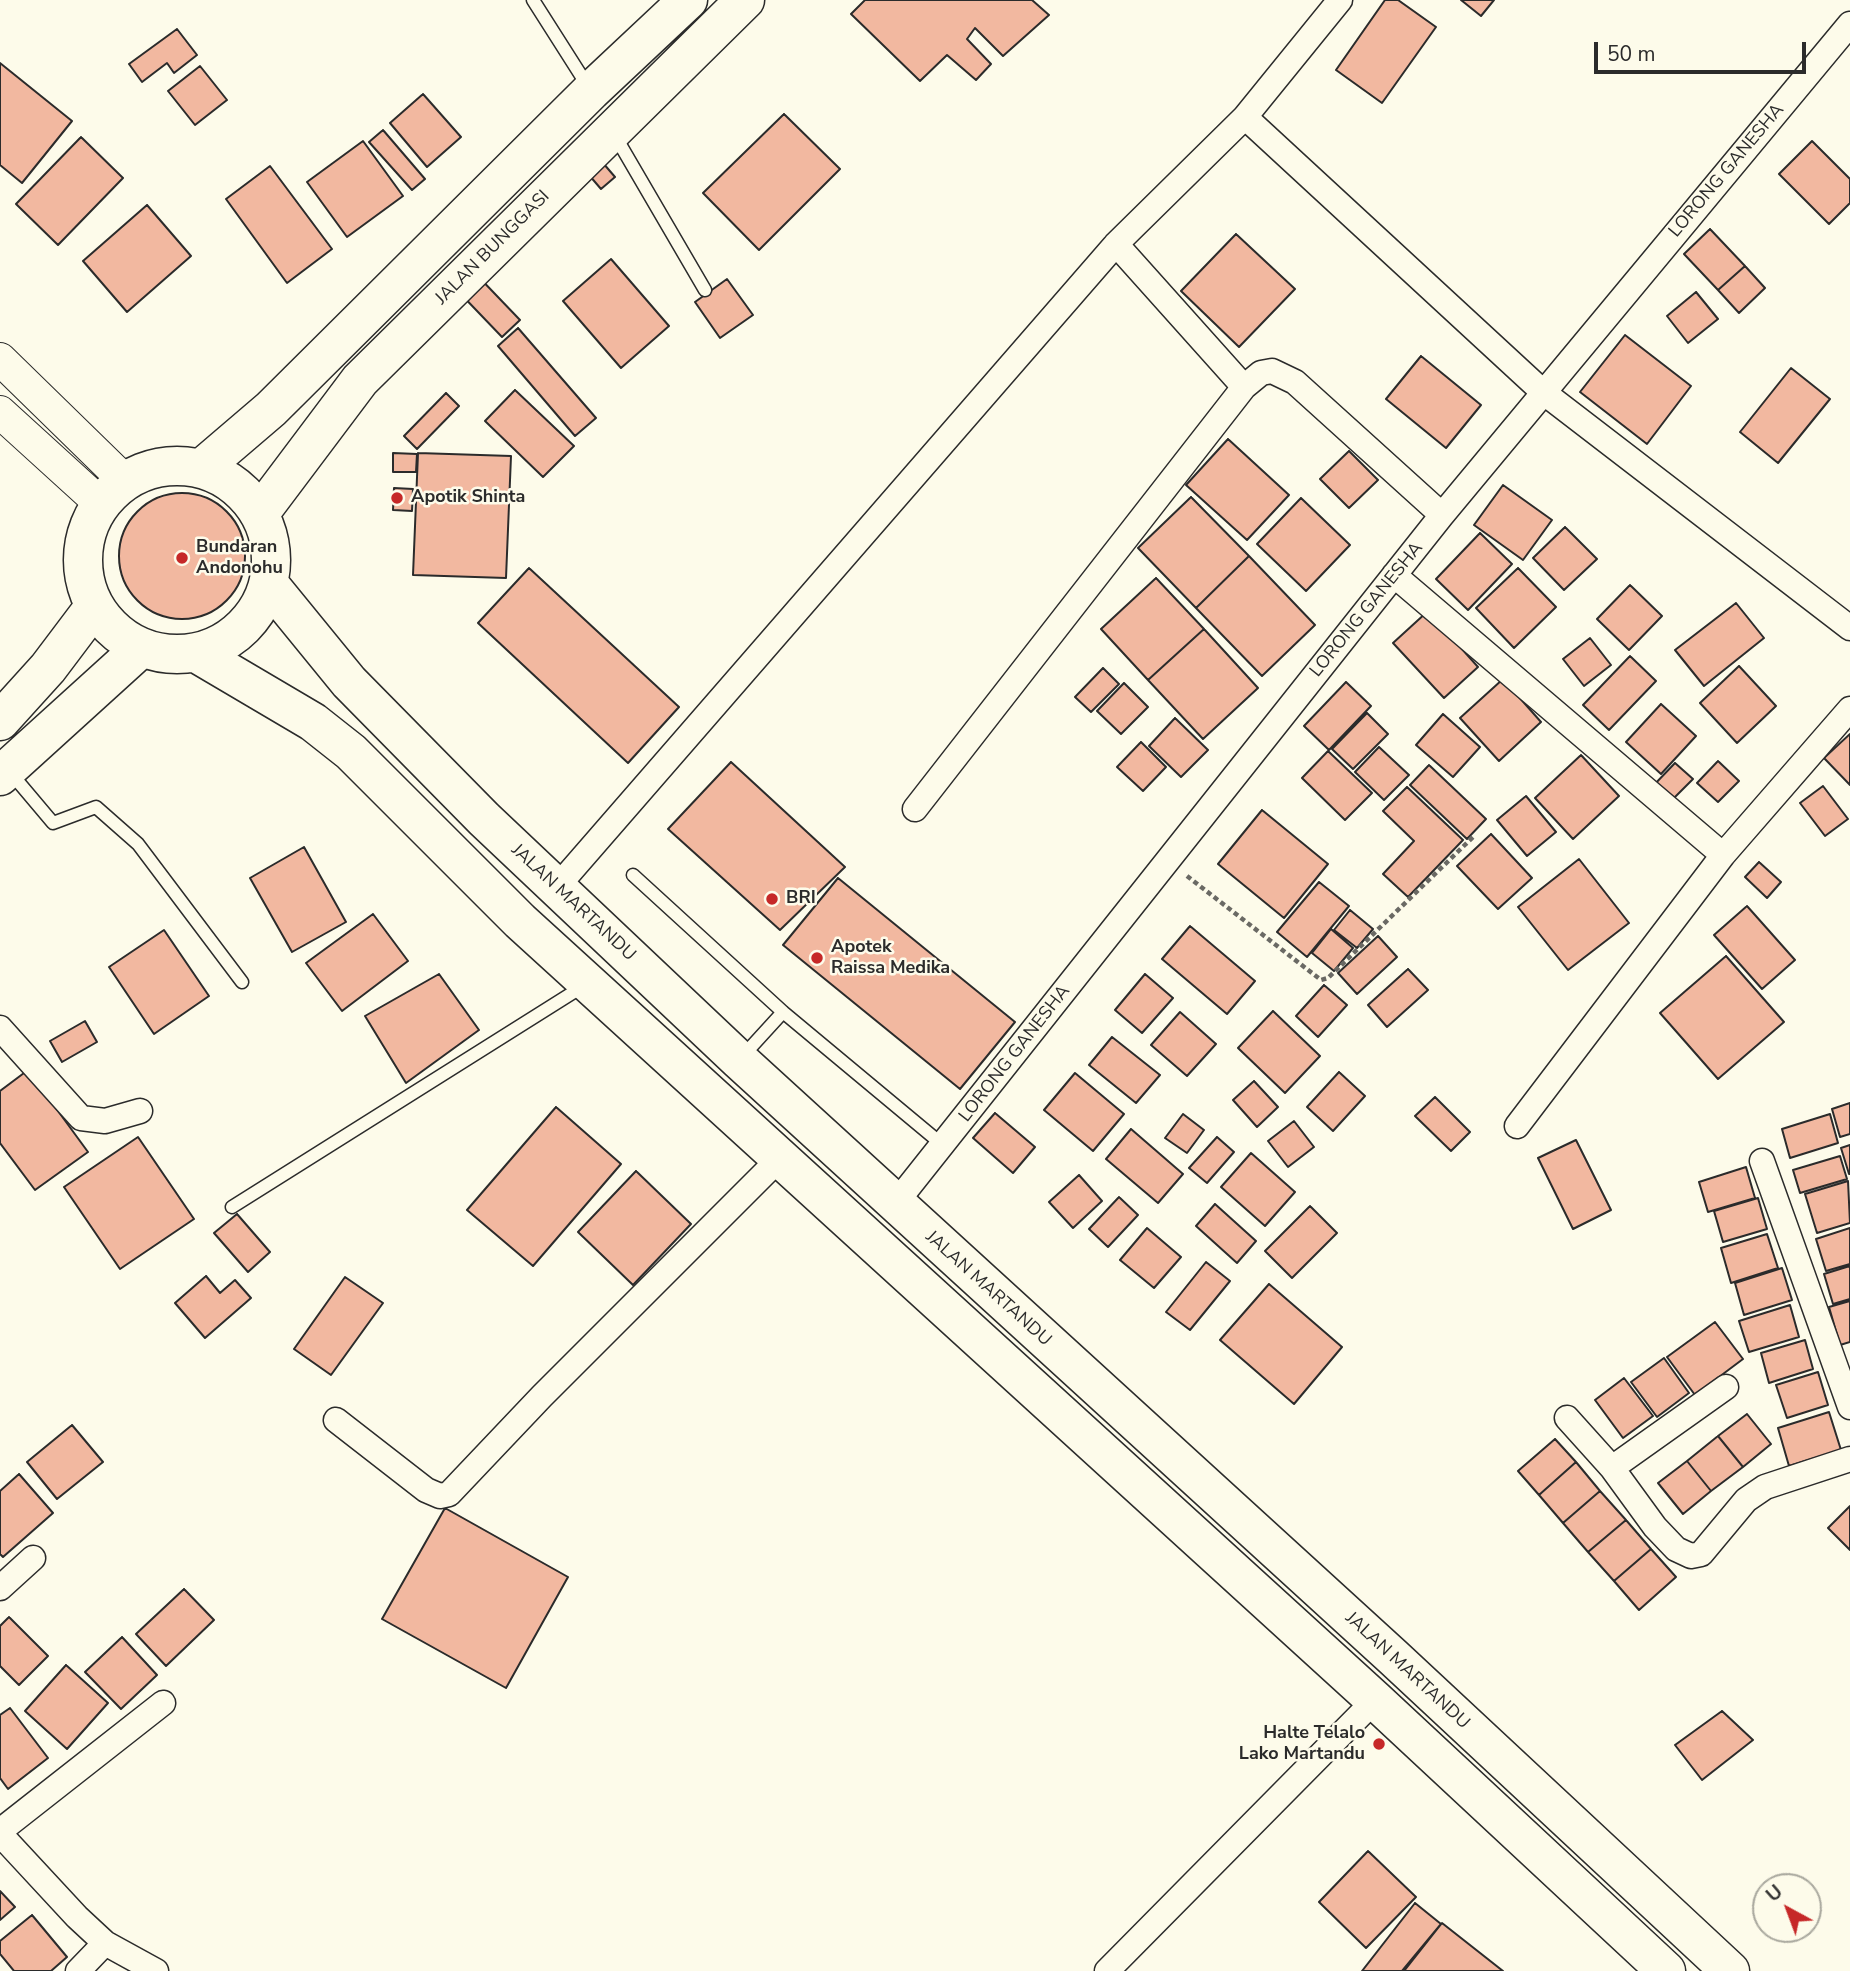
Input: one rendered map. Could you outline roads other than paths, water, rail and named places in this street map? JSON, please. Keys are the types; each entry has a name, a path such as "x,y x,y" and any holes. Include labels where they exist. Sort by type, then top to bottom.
{"highway":[{"path":"202,468 271,409 591,91 688,0"},
{"name":"JALAN BUNGGASI","path":"260,513 360,380 745,0"},
{"path":"163,466 202,468 235,485 260,513 269,535 272,560 269,584 254,616 228,640 196,653 168,655 141,648 114,632 94,607 84,582 81,554 87,528 113,492 163,466"},
{"name":"JALAN MARTANDU","path":"269,584 349,682 484,819 739,1060 1403,1666 1730,1971"},
{"path":"0,721 48,668 94,607"},
{"path":"4,773 141,648"},
{"path":"196,653 313,722 351,752 511,912 1375,1700 1666,1971"},
{"path":"1163,1506 1192,1474"}],"street":[{"path":"557,887 1116,244 1245,117 1340,0"},
{"name":"LORONG GANESHA","path":"895,1204 944,1146 1442,515 1850,24"},
{"path":"1245,117 1543,392 1850,628"},
{"path":"1116,244 1244,387"},
{"path":"0,359 113,492"},
{"path":"915,809 1244,387 1261,373 1272,371 1296,382 1442,515"},
{"path":"0,412 113,492"},
{"path":"1394,575 1723,855"},
{"path":"1517,1126 1723,855 1850,709"},
{"path":"0,1028 81,1118 105,1121 140,1111"},
{"path":"335,1420 426,1490 440,1496 449,1494 542,1396 780,1158"},
{"path":"1762,1161 1850,1407"},
{"path":"1612,1468 1726,1387"},
{"path":"1567,1418 1612,1468 1669,1541 1683,1553 1695,1556 1701,1554 1755,1493 1788,1478 1850,1459"},
{"path":"0,1588 33,1558"},
{"path":"1107,1971 1375,1700"},
{"path":"156,1971 105,1943 77,1917 0,1833 163,1703"},
{"path":"78,1971 105,1943"}],"lane":[{"path":"533,0 591,91"},
{"path":"612,130 705,290"},
{"path":"4,773 54,822 96,807 107,816 138,844 242,982"},
{"path":"633,875 783,1012 944,1146"},
{"path":"233,1206 588,983"},
{"path":"739,1060 783,1012"}],"place":[{"name":"Apotik Shinta","path":"397,498"},
{"name":"Bundaran Andonohu","path":"182,558"},
{"name":"BRI","path":"772,899"},
{"name":"Apotek Raissa Medika","path":"817,958"},
{"name":"Halte Telalo Lako Martandu","path":"1379,1744"}]}
